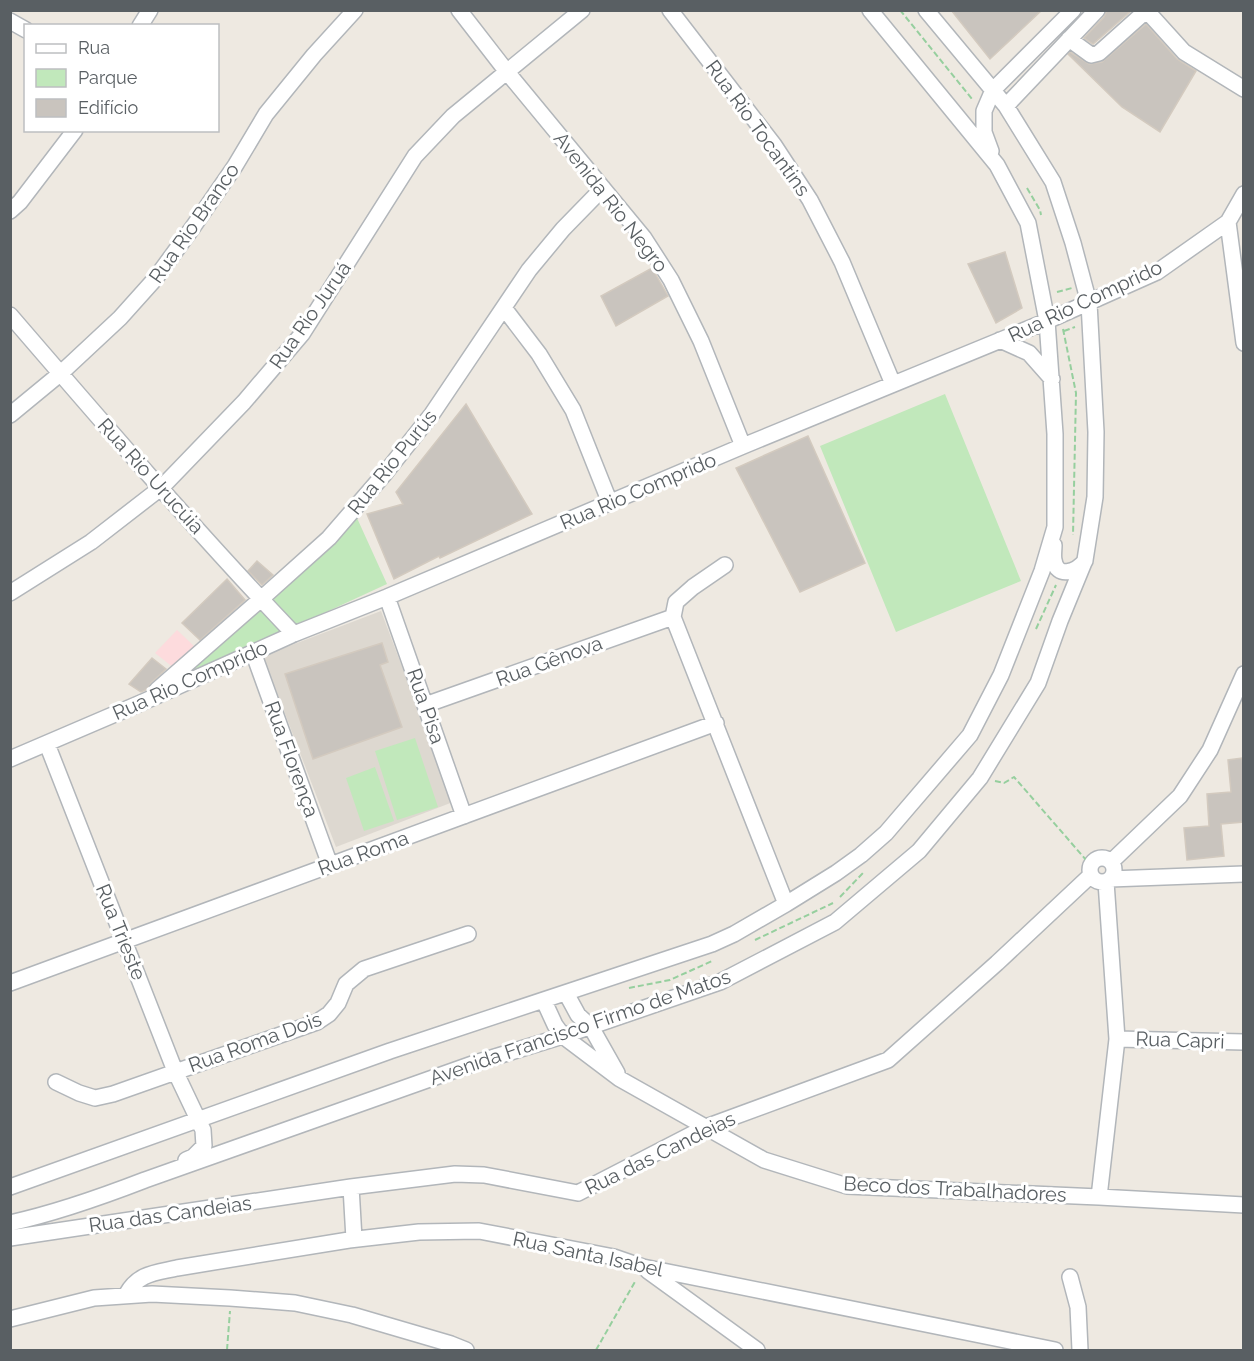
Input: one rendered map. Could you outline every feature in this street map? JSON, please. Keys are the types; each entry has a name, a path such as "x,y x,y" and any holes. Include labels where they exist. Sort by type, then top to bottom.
{"street":[{"name":"Rua Rio Branco","path":"10,415 61,373 120,318 155,279 235,166 266,114 314,55 355,10"},
{"name":"Avenida Rio Negro","path":"459,10 644,238 671,280 701,341 743,446"},
{"name":"Rua Rio Juruá","path":"10,593 91,542 162,487 244,402 302,334 416,156 453,116 582,10"},
{"name":"Rua Rio Tocantins","path":"669,10 774,145 810,200 842,262 893,384"},
{"name":"Avenida Francisco Firmo de Matos","path":"10,1187 390,1051 712,944 734,934 836,873 886,834 970,735 1001,675 1042,571 1055,527 1055,434 1047,321 1028,223 997,165 870,10"},
{"name":"Avenida Francisco Firmo de Matos","path":"10,1223 105,1196 475,1063 591,1027 720,982 835,922 919,851 980,777 1038,683 1085,560 1095,497 1096,432 1089,303 1053,182 1006,106 926,10"},
{"path":"997,165 984,132 984,111 993,90 1073,10"},
{"path":"1006,106 1097,10"},
{"path":"1070,39 1091,55 1099,53 1146,11 1184,52 1244,89"},
{"path":"10,21 24,29"},
{"path":"10,211 20,202 73,132"},
{"name":"Rua Rio Purús","path":"143,702 329,538 432,414 529,270 563,229 603,188"},
{"name":"Rua Rio Comprido","path":"10,759 294,634 1047,321 1157,272 1228,222 1244,194"},
{"path":"1228,222 1244,343"},
{"path":"504,308 539,354 573,410 610,503"},
{"name":"Rua Rio Urucúia","path":"10,315 294,634"},
{"path":"1000,340 1029,353 1052,379"},
{"path":"1055,527 1054,561 1058,569 1070,572 1079,568 1085,560"},
{"path":"725,565 676,602 673,617 786,904"},
{"name":"Rua Pisa","path":"387,597 464,816"},
{"name":"Rua Gênova","path":"425,705 673,617"},
{"name":"Rua Florença","path":"253,652 330,866"},
{"path":"1111,862 1180,796 1210,750 1244,675"},
{"name":"Rua Roma","path":"10,983 716,723"},
{"name":"Rua Trieste","path":"47,744 175,1071 204,1134 204,1146 192,1157 145,1180"},
{"path":"1099,1197 1117,1039 1108,880 1114,871 1111,862 1102,858 1094,861 1091,870 1097,881 1108,880 1244,874"},
{"name":"Rua das Candeias","path":"10,1238 351,1187 455,1174 484,1175 578,1193 706,1127 888,1060 998,963 1091,870"},
{"name":"Rua Roma Dois","path":"56,1082 95,1098 113,1094 317,1022 329,1014 338,1003 346,984 364,969 468,934"},
{"path":"566,993 578,1015 591,1027 620,1079"},
{"name":"Beco dos Trabalhadores","path":"544,1001 563,1036 620,1079 764,1160 847,1186 1244,1205"},
{"name":"Rua Capri","path":"1117,1039 1244,1042"},
{"path":"351,1187 354,1239"},
{"path":"105,1196 112,1223"},
{"name":"Rua Santa Isabel","path":"126,1295 139,1279 149,1274 177,1268 354,1239 419,1232 479,1231 614,1257 643,1267 1055,1350"},
{"path":"643,1267 757,1350"},
{"path":"1070,1277 1078,1308 1080,1350"},
{"path":"10,1319 94,1298 152,1294 230,1298 295,1303 352,1315 466,1350"}],"path":[{"path":"1042,296 1084,285"},
{"path":"980,777 1004,783 1014,777 1091,870"},
{"path":"596,1350 643,1267"},
{"path":"227,1350 230,1298"}],"shaded area":[{"path":"381,611 453,802 336,847 263,656"},
{"path":"177,630 195,647 174,668 155,653"}],"green space":[{"path":"945,394 1021,581 896,632 820,446"},
{"path":"357,518 387,584 296,626 271,598 330,547"},
{"path":"260,609 282,632 179,678"},
{"path":"415,738 438,807 397,820 375,751"},
{"path":"375,767 394,821 364,831 346,778"}],"building":[{"path":"951,10 1042,10 990,59"},
{"path":"1107,10 1132,10 1093,44 1084,38 1104,17"},
{"path":"1146,24 1177,59 1196,71 1160,132 1122,107 1068,54 1070,52 1089,64 1102,62"},
{"path":"1005,252 1022,308 996,323 968,264"},
{"path":"652,268 668,296 616,326 601,296"},
{"path":"466,404 532,514 394,579 367,514 403,504 396,492"},
{"path":"808,436 865,563 800,592 736,468"},
{"path":"257,561 273,575 262,585 248,571"},
{"path":"227,579 245,600 200,640 182,623"},
{"path":"382,643 388,662 380,665 402,727 313,759 285,674"},
{"path":"152,658 166,669 148,689 141,692 129,684"},
{"path":"1242,758 1244,822 1221,824 1224,856 1187,860 1184,828 1209,826 1207,794 1231,792 1228,760"}]}
